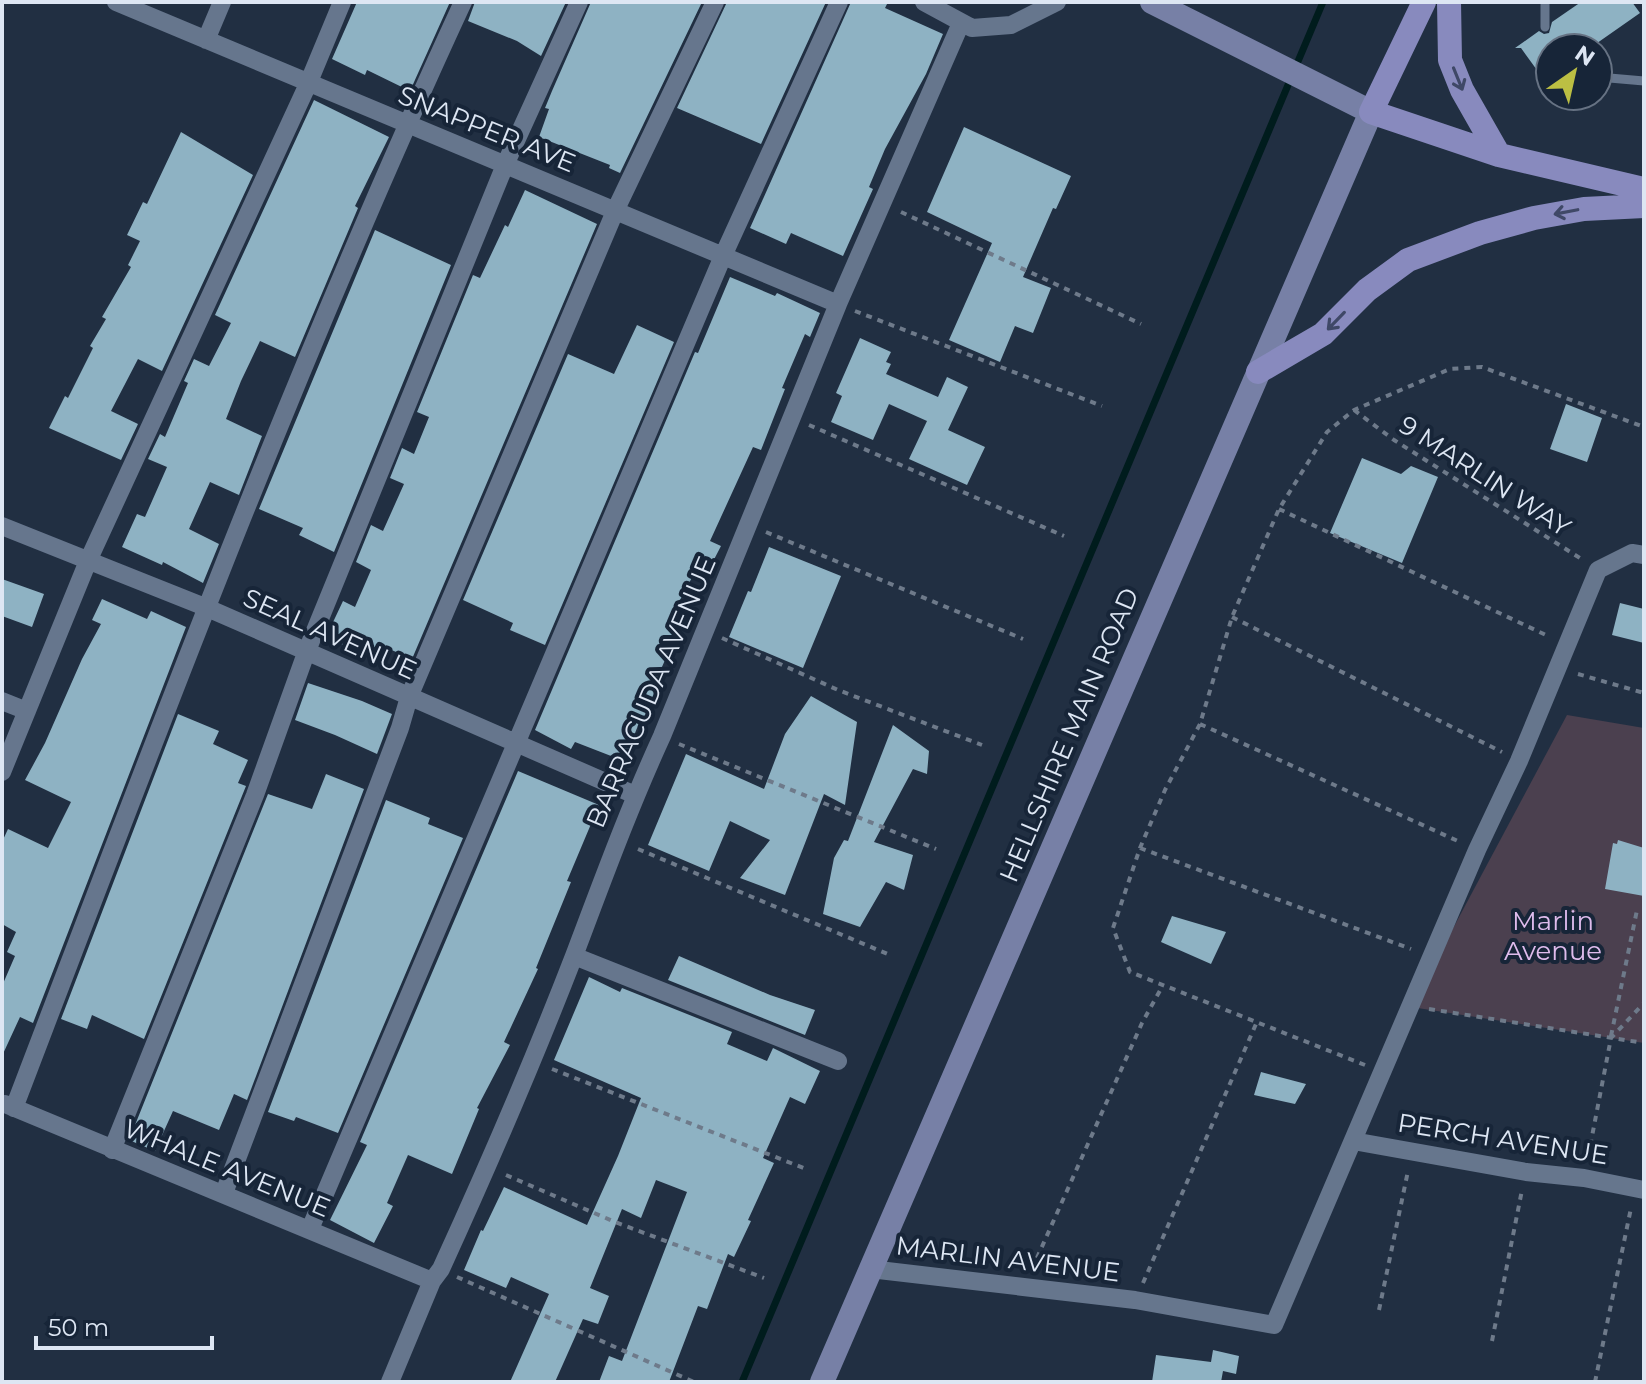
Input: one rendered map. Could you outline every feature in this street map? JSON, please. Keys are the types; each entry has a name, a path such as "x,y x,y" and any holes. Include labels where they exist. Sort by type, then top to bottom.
{"main road":[{"path":"1152,2 1371,112 1499,155 1644,189"},
{"path":"1371,112 1424,2"},
{"path":"1449,2 1450,60 1462,90 1499,155"},
{"name":"HELLSHIRE MAIN ROAD","path":"822,1382 1371,112"},
{"path":"1258,372 1323,334 1367,290 1408,260 1480,233 1534,218 1584,209 1644,206"}],"street":[{"name":"SNAPPER AVE","path":"116,2 838,304"},
{"path":"206,40 222,2"},
{"path":"2,772 88,561 308,84 342,2"},
{"path":"8,1105 205,607 407,124 463,2"},
{"path":"112,1150 255,795 306,653 505,165 579,2"},
{"path":"224,1193 400,728 409,697 616,209 715,2"},
{"path":"310,1229 723,256 839,2"},
{"path":"924,2 972,28 1011,25 1057,2"},
{"name":"BARRACUDA AVENUE","path":"390,1382 532,1061 635,795 662,736 838,304 961,23"},
{"name":"SEAL AVENUE","path":"2,526 205,607 635,795"},
{"path":"1598,570 1632,553 1644,555"},
{"name":"MARLIN AVENUE","path":"870,1269 1135,1300 1274,1325 1477,850 1519,761 1598,570"},
{"path":"2,701 27,711"},
{"path":"574,956 838,1061"},
{"name":"WHALE AVENUE","path":"8,1105 310,1229 436,1275"},
{"name":"PERCH AVENUE","path":"1353,1141 1640,1189"}],"lane":[{"path":"1545,2 1545,27"},
{"path":"1614,78 1644,81"}],"path":[{"path":"884,204 1141,324"},
{"path":"838,304 1102,406"},
{"path":"1382,1071 1130,972 1113,928 1140,848 1165,790 1200,724 1232,617 1279,509 1327,432 1354,410 1450,369 1482,367 1644,427"},
{"name":"9 MARLIN WAY","path":"1354,410 1394,440 1598,570"},
{"path":"793,418 1064,536"},
{"path":"1279,509 1566,644"},
{"path":"749,525 1023,639"},
{"path":"1232,617 1519,761"},
{"path":"705,631 838,690 982,745"},
{"path":"1556,668 1644,693"},
{"path":"1200,724 1477,850"},
{"path":"662,736 936,849"},
{"path":"617,840 890,955"},
{"path":"1140,848 1433,957"},
{"path":"1584,1178 1637,910"},
{"path":"1025,1286 1142,1023 1162,987"},
{"path":"1611,1038 1644,1003"},
{"path":"1411,1007 1644,1043"},
{"path":"1135,1300 1256,1023"},
{"path":"532,1061 806,1169"},
{"path":"1379,1310 1412,1151"},
{"path":"487,1167 615,1222 764,1278"},
{"path":"1492,1341 1526,1172"},
{"path":"1595,1382 1640,1189"},
{"path":"436,1275 694,1382"}],"green space":[{"name":"Marlin Avenue","path":"1567,715 1644,728 1644,1043 1411,1007"}],"building":[{"path":"357,2 450,2 410,91 367,70 365,75 332,59"},
{"path":"475,2 566,2 541,56 517,41 468,21"},
{"path":"591,2 702,2 620,173 609,168 610,165 539,137 549,109 545,108"},
{"path":"727,2 826,2 761,144 677,108"},
{"path":"851,2 888,2 885,8 943,34 926,74 885,149 869,187 873,189 843,256 791,233 786,244 750,228"},
{"path":"1581,2 1632,2 1640,13 1613,32 1549,32 1552,22"},
{"path":"1534,35 1534,66 1521,48 1515,48"},
{"path":"314,100 389,137 355,206 358,208 295,357 260,341 241,381 226,419 262,436 239,495 210,482 189,529 219,544 203,583 163,562 162,565 122,547 137,514 145,517 167,467 148,459 160,434 165,437 188,383 184,381 194,359 209,366 231,323 215,315"},
{"path":"964,127 1071,176 1056,209 1053,208 1023,277 1051,288 1033,333 1015,326 1000,362 949,340 992,243 927,212"},
{"path":"181,132 253,175 162,371 138,359 111,411 138,424 121,460 49,428 65,396 68,398 93,348 90,346 106,319 102,317 131,267 128,265 140,241 127,235 143,202 147,204"},
{"path":"525,190 597,224 412,659 378,644 371,658 326,637 343,601 355,607 371,570 356,562 371,525 383,531 404,484 390,478 402,448 414,454 429,417 417,412 473,275 480,278"},
{"path":"375,230 451,265 334,552 299,535 303,528 259,509"},
{"path":"730,277 775,296 777,293 820,313 810,337 805,334 761,450 753,447 710,541 721,546 706,575 696,570 673,613 684,617 654,685 660,688 642,725 639,723 624,761 575,742 571,749 535,730 695,352 698,353"},
{"path":"637,325 674,342 545,645 510,630 513,623 463,600 568,354 614,374"},
{"path":"860,338 891,352 886,362 891,364 886,374 938,397 947,377 968,387 948,430 985,447 967,485 909,459 927,421 889,404 873,440 831,422 842,396 836,393"},
{"path":"1566,404 1602,418 1587,462 1550,449"},
{"path":"1362,458 1401,474 1411,466 1438,477 1402,563 1330,533"},
{"path":"769,547 841,576 803,668 729,637"},
{"path":"2,579 44,594 32,627 2,616"},
{"path":"102,599 147,619 151,611 186,627 33,1023 20,1017 2,1056 2,986 15,956 7,952 16,932 2,924 2,842 8,829 48,848 71,802 25,780 101,624 92,620"},
{"path":"1620,603 1644,609 1644,643 1612,635"},
{"path":"308,683 392,714 377,754 295,720"},
{"path":"811,696 857,722 845,805 824,794 785,895 740,878 770,840 730,821 709,871 648,845 686,754 764,789 785,734"},
{"path":"178,714 219,731 213,744 248,760 238,783 246,786 144,1039 92,1015 87,1029 61,1019"},
{"path":"893,725 929,751 927,774 913,769 874,842 913,855 904,890 886,882 860,927 823,914 834,858 844,840 848,841"},
{"path":"518,771 599,805 567,881 571,882 538,969 504,1042 510,1045 477,1108 452,1174 408,1155 387,1203 393,1206 374,1243 330,1220 367,1145 360,1142"},
{"path":"326,774 364,789 247,1100 234,1094 219,1130 173,1111 155,1151 129,1140 268,794 312,809"},
{"path":"386,800 430,818 428,824 463,838 338,1133 296,1117 294,1121 268,1112"},
{"path":"1618,840 1644,848 1644,896 1605,889 1613,843 1617,844"},
{"path":"1172,916 1226,932 1211,964 1161,942"},
{"path":"679,956 770,995 815,1010 805,1035 668,980"},
{"path":"589,977 620,992 622,988 732,1032 727,1044 767,1061 773,1048 820,1071 805,1104 790,1097 763,1158 774,1163 748,1220 751,1221 734,1257 728,1254 707,1309 698,1306 669,1382 599,1382 609,1356 622,1361 687,1192 656,1180 641,1218 622,1209 590,1288 609,1296 598,1324 583,1319 555,1382 510,1382 549,1294 511,1277 506,1288 464,1270 504,1187 587,1225 618,1156 641,1098 554,1060"},
{"path":"1261,1072 1306,1084 1295,1104 1254,1095"},
{"path":"1213,1350 1239,1356 1236,1374 1223,1371 1221,1382 1152,1382 1156,1355 1211,1362"}],"waterway":[{"path":"742,1382 1323,2"}]}
